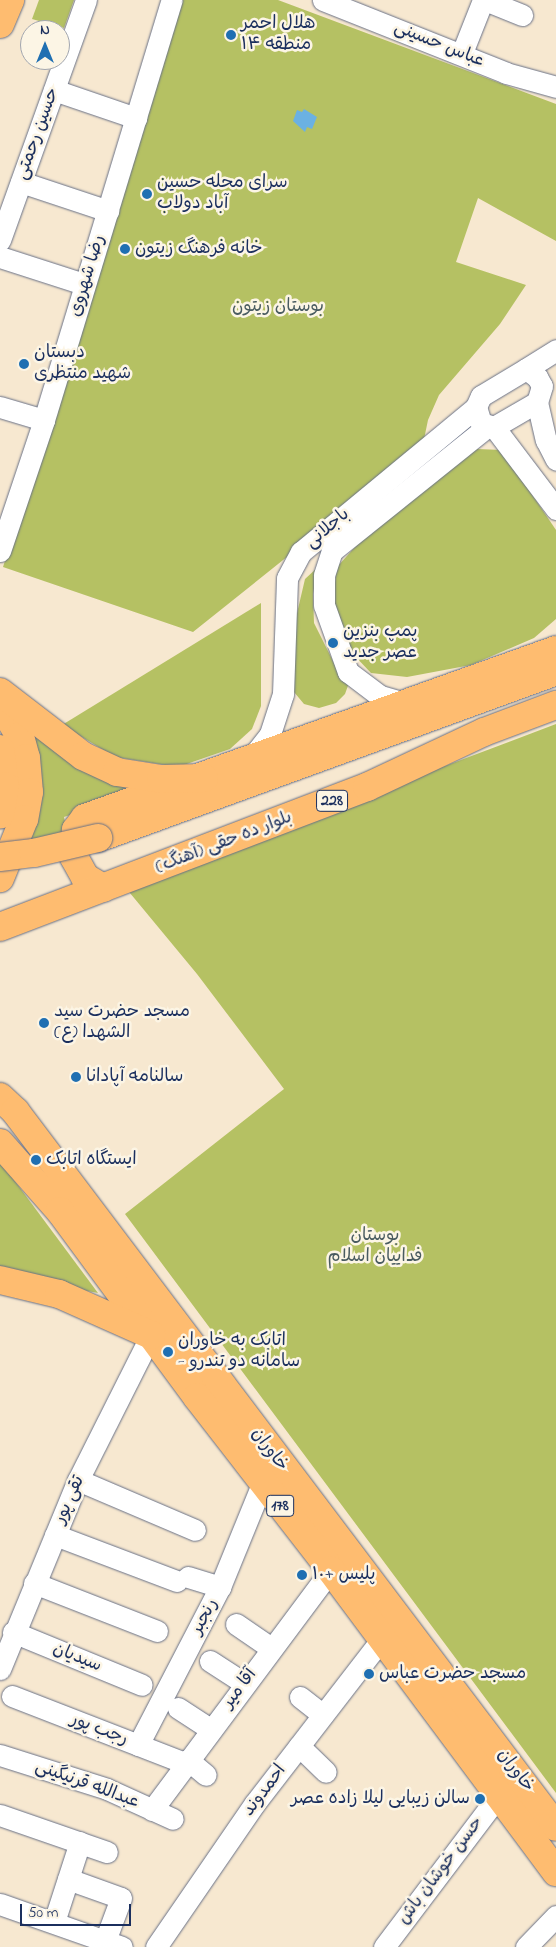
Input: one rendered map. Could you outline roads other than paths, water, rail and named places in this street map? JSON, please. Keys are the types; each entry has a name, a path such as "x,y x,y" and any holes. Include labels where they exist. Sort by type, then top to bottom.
{"main road":[{"path":"0,24 10,0"},
{"path":"103,888 79,869 74,848 79,822 204,778 253,756 556,650"},
{"name":"228","path":"0,857 34,853 98,838 556,671"},
{"path":"0,692 83,756 117,772 161,779 204,778"},
{"path":"0,703 20,736 26,758 29,792 24,819 0,878"},
{"name":"بلوار ده حقی (آهنگ)","path":"0,927 367,787 484,732 556,705"},
{"path":"0,749 5,786 0,815"},
{"path":"0,1086 8,1104"},
{"name":"خاوران","path":"8,1104 556,1827"},
{"name":"خاوران","path":"0,1143 60,1211 262,1484 331,1570 381,1640 556,1872"},
{"path":"0,1280 59,1294 151,1335"}],"street":[{"name":"حسین رحمتی","path":"0,240 86,0"},
{"name":"رضا شهروی","path":"0,551 44,420 172,0"},
{"name":"عباس حسینی","path":"324,0 349,4 462,52 506,73 556,87"},
{"path":"462,52 484,0 522,15"},
{"path":"54,90 136,118"},
{"path":"21,182 108,211"},
{"path":"0,257 84,284"},
{"name":"باجلانی","path":"253,756 270,734 283,694 287,578 301,552 476,407 481,396 556,350"},
{"path":"526,368 537,377 545,388 546,440 556,460"},
{"name":"باجلانی","path":"405,703 380,696 348,672 324,605 324,575 332,551 491,426 545,388"},
{"path":"0,407 44,420"},
{"path":"476,407 481,423 491,426 556,509"},
{"path":"530,659 556,640"},
{"name":"تقی پور","path":"0,1669 13,1632 78,1480 151,1335"},
{"path":"78,1480 195,1530"},
{"name":"رنجبر","path":"138,1745 220,1587 262,1484"},
{"path":"55,1535 183,1579 220,1587"},
{"name":"آقا میر","path":"152,1810 244,1683 331,1570"},
{"path":"34,1583 158,1631"},
{"path":"236,1624 271,1648"},
{"name":"سیدیان","path":"13,1632 142,1684"},
{"name":"احمدوند","path":"156,1947 255,1803 381,1640"},
{"path":"210,1661 244,1683"},
{"name":"رجب پور","path":"12,1696 138,1745 187,1761 206,1775"},
{"path":"300,1697 323,1715"},
{"path":"178,1708 210,1729"},
{"path":"299,1746 326,1772"},
{"name":"عبدالله قرنیگینی","path":"0,1755 107,1789 172,1819"},
{"name":"حسن خوشان باش","path":"384,1947 499,1795"},
{"path":"0,1815 107,1852"},
{"path":"54,1922 80,1842"},
{"path":"0,1904 114,1944 121,1898 68,1879"},
{"path":"526,1947 556,1916"}],"water":[{"path":"304,109 317,117 312,129 307,127 305,132 293,121 297,110 302,112"}],"place":[{"name":"هلال احمر منطقه ۱۴","path":"231,35"},
{"name":"سرای محله حسین آباد دولاب","path":"147,194"},
{"name":"خانه فرهنگ زيتون","path":"125,249"},
{"name":"دبستان شهید منتظری","path":"24,364"},
{"name":"پمپ بنزین عصر جدید","path":"333,643"},
{"name":"مسجد حضرت سید الشهدا (ع)","path":"44,1023"},
{"name":"سالنامه آپادانا","path":"76,1077"},
{"name":"ایستگاه اتابک","path":"36,1160"},
{"name":"اتابک به خاوران - سامانه دو تندرو","path":"168,1352"},
{"name":"پلیس +۱۰","path":"302,1575"},
{"name":"مسجد حضرت عباس","path":"369,1674"},
{"name":"سالن زیبایی لیلا زاده عصر","path":"480,1799"}],"park label":[{"name":"بوستان زیتون","path":"278,307"},
{"name":"بوستان فداییان اسلام","path":"375,1247"}]}
